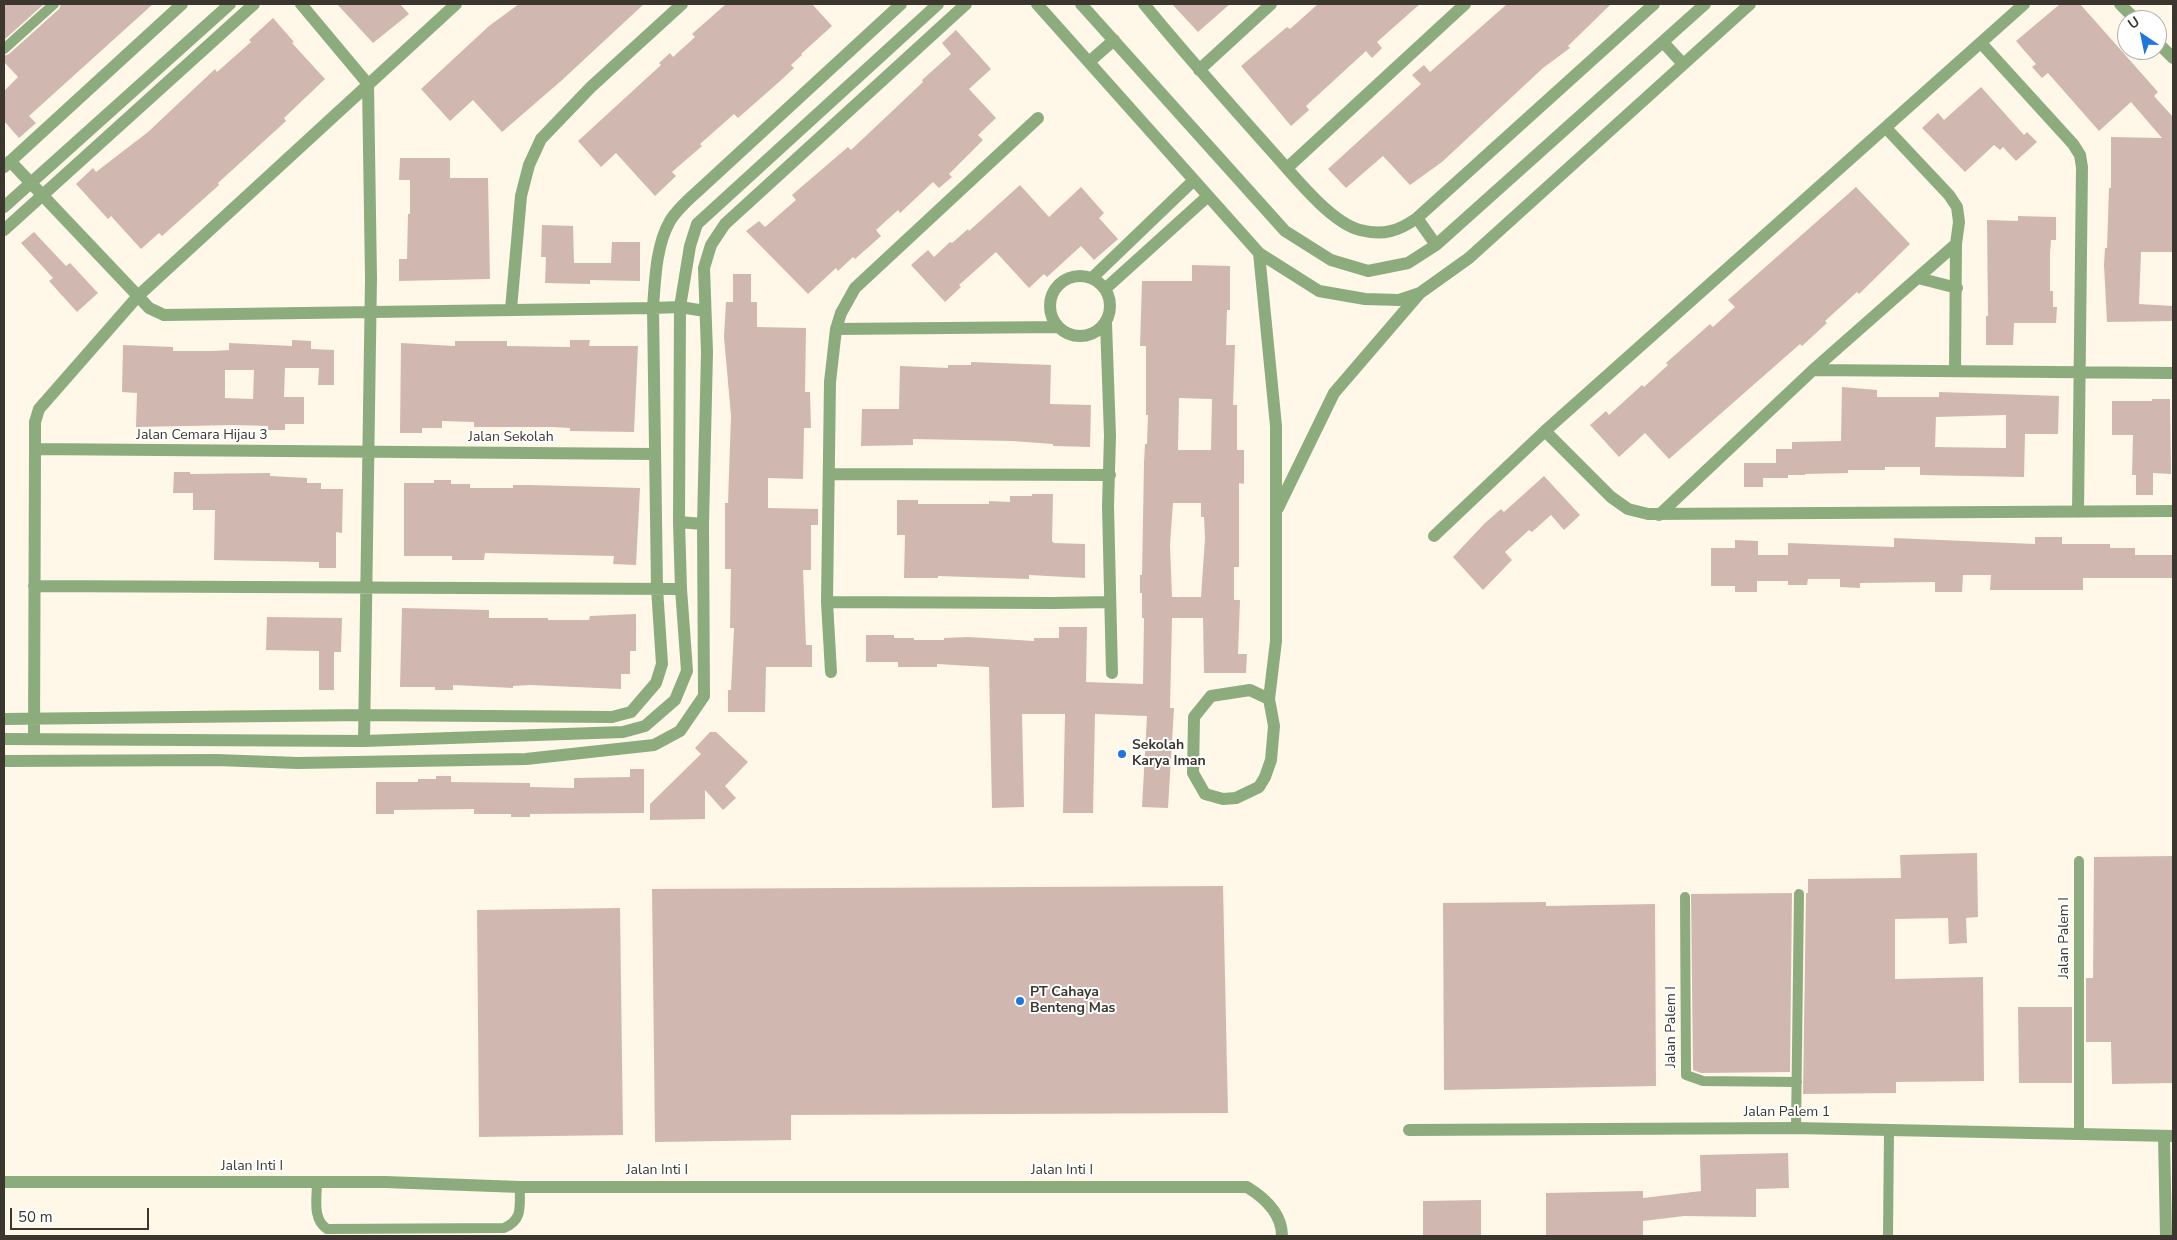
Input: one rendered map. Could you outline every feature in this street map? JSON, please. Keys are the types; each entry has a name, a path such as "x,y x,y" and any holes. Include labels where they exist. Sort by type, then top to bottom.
{"street":[{"path":"182,4 7,164 32,181 149,308 164,315 680,307 705,311"},
{"path":"4,207 230,4"},
{"path":"4,230 254,4"},
{"path":"301,4 368,84 370,311 368,586 364,741"},
{"path":"34,739 35,422 39,409 138,296 456,4"},
{"path":"511,309 521,196 529,165 541,140 591,87 682,4"},
{"path":"4,719 365,715 612,717 631,712 656,683 662,664 654,454 652,308 659,253 670,220 699,190 901,4"},
{"path":"4,739 364,741 528,737 623,732 645,726 675,700 688,671 681,589 679,522 680,307 690,246 697,224 938,4"},
{"path":"4,761 217,760 298,763 526,759 654,745 680,731 704,696 703,524 707,352 704,268 711,245 722,228 966,4"},
{"path":"1037,4 1259,253 1319,291 1385,301 1399,300 1420,293"},
{"path":"1081,4 1285,231 1331,260 1368,271 1408,263 1436,245 1705,4"},
{"path":"1144,4 1198,70 1316,199 1344,223 1360,230 1399,230 1417,218 1654,4"},
{"path":"1198,70 1270,4"},
{"path":"1287,168 1465,4"},
{"path":"1277,510 1334,394 1420,293 1469,258 1750,4"},
{"path":"1434,536 1545,431 2024,4"},
{"path":"1089,62 1114,40"},
{"path":"1662,42 1684,64"},
{"path":"1981,43 2073,144 2080,155 2082,166 2078,512"},
{"path":"854,80 865,96"},
{"path":"831,672 827,602 830,382 836,329 841,313 855,288 1038,118"},
{"path":"1886,128 1949,195 1957,207 1959,222 1956,244 1955,371"},
{"path":"728,164 745,179"},
{"path":"1092,278 1194,180"},
{"path":"1105,288 1208,196"},
{"path":"1417,218 1436,245"},
{"path":"1659,514 1813,370 1956,244"},
{"path":"1259,253 1271,356 1276,426 1276,641 1269,699 1274,726 1272,760 1259,787 1236,798 1223,800 1206,794 1192,773 1194,717 1211,696 1250,690 1269,699"},
{"path":"1106,324 1096,332 1082,336 1069,334 1058,327 1052,315 1051,302 1056,289 1066,280 1072,278 1079,276 1092,278 1105,288 1111,306 1106,324 1112,673"},
{"path":"1918,278 1957,288"},
{"path":"836,329 1058,327"},
{"path":"1813,370 2173,373"},
{"path":"1545,431 1611,497 1628,509 1659,514 2173,511"},
{"name":"Jalan Cemara Hijau 3","path":"35,450 369,452"},
{"name":"Jalan Sekolah","path":"369,452 654,454"},
{"path":"829,474 1110,475"},
{"path":"679,522 703,524"},
{"path":"34,586 368,586 681,589"},
{"path":"827,602 1110,602"},
{"path":"526,759 528,737"},
{"path":"217,760 219,739"},
{"name":"Jalan Palem 1","path":"1410,1130 1796,1128 2168,1136"},
{"path":"2166,1236 2168,1136"},
{"name":"Jalan Inti I","path":"4,1182 317,1181 520,1187 1247,1186 1263,1196 1276,1213 1282,1236"}],"lane":[{"path":"4,49 54,4"},
{"name":"Jalan Palem I","path":"2079,861 2079,1135"},
{"path":"1796,1128 1799,894"},
{"name":"Jalan Palem I","path":"1685,897 1686,1075 1703,1080 1797,1082"},
{"path":"1888,1236 1889,1130"},
{"path":"317,1181 317,1216 319,1224 328,1230 504,1228 512,1224 519,1216 520,1187"}],"building":[{"path":"4,4 44,4 4,40"},
{"path":"61,4 153,4 29,116 36,123 19,138 4,121 4,91 18,77 4,62 4,56 9,54 59,9"},
{"path":"337,4 400,4 409,14 373,43"},
{"path":"519,4 644,4 561,81 502,132 473,100 450,121 421,89 489,26"},
{"path":"726,4 812,4 832,26 801,54 791,65 794,68 779,82 738,118 734,114 700,144 702,146 672,172 676,176 655,196 616,153 601,167 578,141 661,65 659,63 670,53 673,57 695,37 692,34"},
{"path":"1172,4 1230,4 1198,32"},
{"path":"1318,4 1420,4 1377,42 1382,48 1372,58 1366,51 1306,106 1309,110 1291,126 1241,66 1287,27 1290,29"},
{"path":"1507,4 1611,4 1568,46 1570,48 1543,68 1442,162 1410,185 1383,156 1346,188 1328,169 1421,84 1412,75 1424,65 1430,72"},
{"path":"2060,4 2080,4 2117,46 2117,60 2130,60 2158,92 2154,96 2173,117 2173,252 2141,252 2139,304 2173,306 2173,321 2107,322 2104,265 2105,248 2107,248 2109,188 2111,188 2111,137 2162,138 2131,102 2099,131 2048,73 2042,78 2032,67 2036,64 2016,41"},
{"path":"273,18 294,42 292,43 325,79 284,118 286,121 218,183 219,185 162,236 159,233 141,249 111,216 108,219 76,184 93,168 96,172 148,132 215,69 217,72 251,42 249,40"},
{"path":"956,30 991,69 969,89 996,118 978,135 983,140 949,174 952,177 939,188 933,182 900,213 898,210 876,230 881,236 855,259 853,257 838,271 836,268 808,294 746,231 759,221 765,227 796,200 792,195 848,147 851,150 923,82 922,80 951,54 942,43"},
{"path":"1981,87 2024,135 2027,132 2037,142 2016,161 2003,147 2000,150 1994,145 1965,172 1922,128 1938,113 1944,120"},
{"path":"400,158 450,158 450,178 488,178 490,279 399,281 399,259 407,259 408,214 410,214 410,180 399,180"},
{"path":"1020,185 1049,217 1081,187 1104,213 1099,218 1118,239 1094,260 1081,246 1047,277 1044,274 1029,288 996,252 959,285 961,287 945,302 911,265 928,250 934,257 950,242 952,243 968,229 969,231"},
{"path":"1856,187 1910,244 1859,294 1857,292 1825,321 1827,323 1802,346 1800,344 1669,459 1645,433 1619,457 1590,425 1606,411 1609,415 1642,385 1644,387 1668,365 1666,363 1710,324 1713,327 1735,307 1728,300"},
{"path":"2018,216 2056,217 2056,240 2051,240 2050,291 2053,291 2053,307 2057,307 2056,323 2014,323 2013,345 1986,345 1986,316 1988,316 1987,220 2018,221"},
{"path":"542,225 573,226 574,263 611,263 612,242 640,242 640,281 590,280 590,284 545,283 546,257 541,257"},
{"path":"34,232 66,266 70,263 98,293 77,312 49,281 53,278 21,243"},
{"path":"1192,265 1230,266 1230,310 1227,310 1226,345 1235,345 1233,405 1237,405 1237,450 1244,450 1244,484 1239,483 1239,567 1234,567 1234,600 1240,600 1238,654 1247,654 1246,673 1204,673 1203,618 1172,618 1170,708 1174,708 1168,808 1142,807 1147,716 1095,714 1093,813 1063,813 1065,714 1022,714 1024,807 992,808 989,667 937,664 937,667 898,667 898,662 866,662 866,635 894,635 894,638 914,638 914,640 944,640 944,638 968,637 1034,641 1034,638 1059,638 1059,627 1087,627 1086,682 1143,684 1144,618 1142,618 1140,575 1142,575 1144,463 1148,415 1146,415 1146,346 1140,346 1142,281 1192,281","holes":["1179,398 1212,399 1211,450 1178,450","1173,503 1201,503 1201,517 1204,517 1205,538 1201,597 1172,597 1170,545"]},
{"path":"733,274 751,274 751,302 757,302 757,327 806,328 805,392 810,392 811,428 804,428 803,479 768,478 768,508 818,509 818,525 811,525 811,570 803,570 806,645 812,645 812,667 766,667 765,712 728,712 728,690 731,690 734,628 730,628 731,569 725,569 725,503 728,503 731,416 724,337 726,302 733,302"},
{"path":"292,340 311,341 311,349 334,350 334,385 318,385 319,368 285,368 284,397 304,397 304,424 285,424 285,430 268,430 268,426 234,425 136,427 137,393 122,392 123,345 173,347 173,351 229,350 229,343 292,346","holes":["225,370 254,370 253,399 225,398"]},
{"path":"570,340 590,340 589,346 638,346 634,432 570,431 570,428 552,427 474,427 474,422 442,421 442,428 422,428 422,433 400,433 401,343 455,346 455,341 507,341 507,346 570,347"},
{"path":"971,362 1051,365 1050,404 1091,405 1090,447 1053,446 1053,444 1012,441 913,439 913,445 861,446 862,409 899,409 900,366 948,368 948,365 971,365"},
{"path":"1842,387 1877,390 1877,397 1939,397 1939,392 2059,396 2058,434 2025,434 2024,477 1920,475 1920,467 1885,467 1885,470 1848,470 1848,473 1788,475 1788,478 1763,478 1763,487 1744,487 1744,463 1776,463 1776,449 1792,449 1792,442 1841,441","holes":["2006,415 2006,448 1935,447 1936,417"]},
{"path":"2152,399 2170,399 2171,474 2153,473 2153,495 2136,495 2136,475 2132,475 2133,435 2112,435 2112,401 2152,401"},
{"path":"174,472 190,472 190,474 270,473 270,476 307,478 307,483 321,483 321,489 343,489 342,533 336,532 336,568 319,568 319,562 214,560 215,510 193,510 193,493 173,493"},
{"path":"1544,476 1580,515 1564,530 1551,515 1532,532 1529,530 1505,552 1512,560 1483,590 1453,557 1485,523 1501,509 1504,512"},
{"path":"434,480 451,480 451,484 470,484 470,488 513,488 513,485 530,485 640,488 636,565 613,564 614,556 485,553 484,560 452,560 452,556 404,556 404,483 434,483"},
{"path":"1032,494 1053,494 1052,541 1054,543 1085,544 1085,578 1029,575 1029,579 938,576 938,578 904,578 905,535 897,535 897,500 918,500 918,504 989,504 989,501 1010,502 1010,496 1032,496"},
{"path":"2035,537 2062,537 2062,544 2110,544 2110,548 2135,548 2135,555 2173,555 2173,578 2083,578 2083,590 1990,590 1991,575 1963,575 1962,592 1935,592 1935,582 1860,583 1860,588 1840,587 1840,579 1808,579 1807,585 1788,585 1788,581 1757,581 1757,592 1735,592 1735,586 1711,586 1711,548 1735,548 1735,540 1758,541 1758,555 1788,555 1788,543 1894,547 1894,538 2035,544"},
{"path":"402,608 489,610 489,618 548,618 548,620 589,620 590,616 636,614 636,651 630,651 630,674 621,674 621,689 530,685 513,686 513,688 453,685 453,690 435,690 435,687 400,687"},
{"path":"267,617 342,618 341,652 334,652 334,690 319,690 319,651 266,650"},
{"path":"710,732 716,732 748,762 725,786 736,798 723,810 705,790 705,819 650,820 650,804 701,754 695,748"},
{"path":"630,769 644,769 644,813 530,814 530,817 511,817 511,814 474,814 474,809 394,810 394,814 376,814 376,782 418,782 418,779 436,779 436,776 451,776 451,782 530,783 530,787 574,788 574,778 630,777"},
{"path":"1977,853 1978,917 1966,918 1967,943 1949,944 1948,918 1895,919 1895,979 1983,977 1984,1081 1896,1082 1896,1093 1803,1094 1806,893 1808,893 1808,879 1901,878 1900,855"},
{"path":"2173,856 2173,1083 2112,1084 2111,1042 2086,1042 2086,978 2093,978 2094,857"},
{"name":"PT Cahaya Benteng Mas","path":"1223,886 1228,1113 791,1115 791,1140 655,1142 652,889"},
{"path":"1792,893 1790,1072 1701,1073 1693,1070 1691,894"},
{"path":"1546,902 1546,906 1655,904 1656,1086 1444,1090 1443,903"},
{"path":"620,908 623,1135 479,1137 477,910"},
{"path":"2018,1007 2072,1007 2072,1083 2019,1083"},
{"path":"1788,1153 1789,1188 1756,1189 1756,1217 1684,1216 1643,1221 1643,1236 1546,1236 1546,1193 1643,1191 1643,1198 1701,1191 1700,1155"},
{"path":"1481,1200 1481,1236 1423,1236 1423,1201"}],"place":[{"name":"Sekolah Karya Iman","path":"1122,754"},
{"name":"PT Cahaya Benteng Mas","path":"1020,1001"}]}
